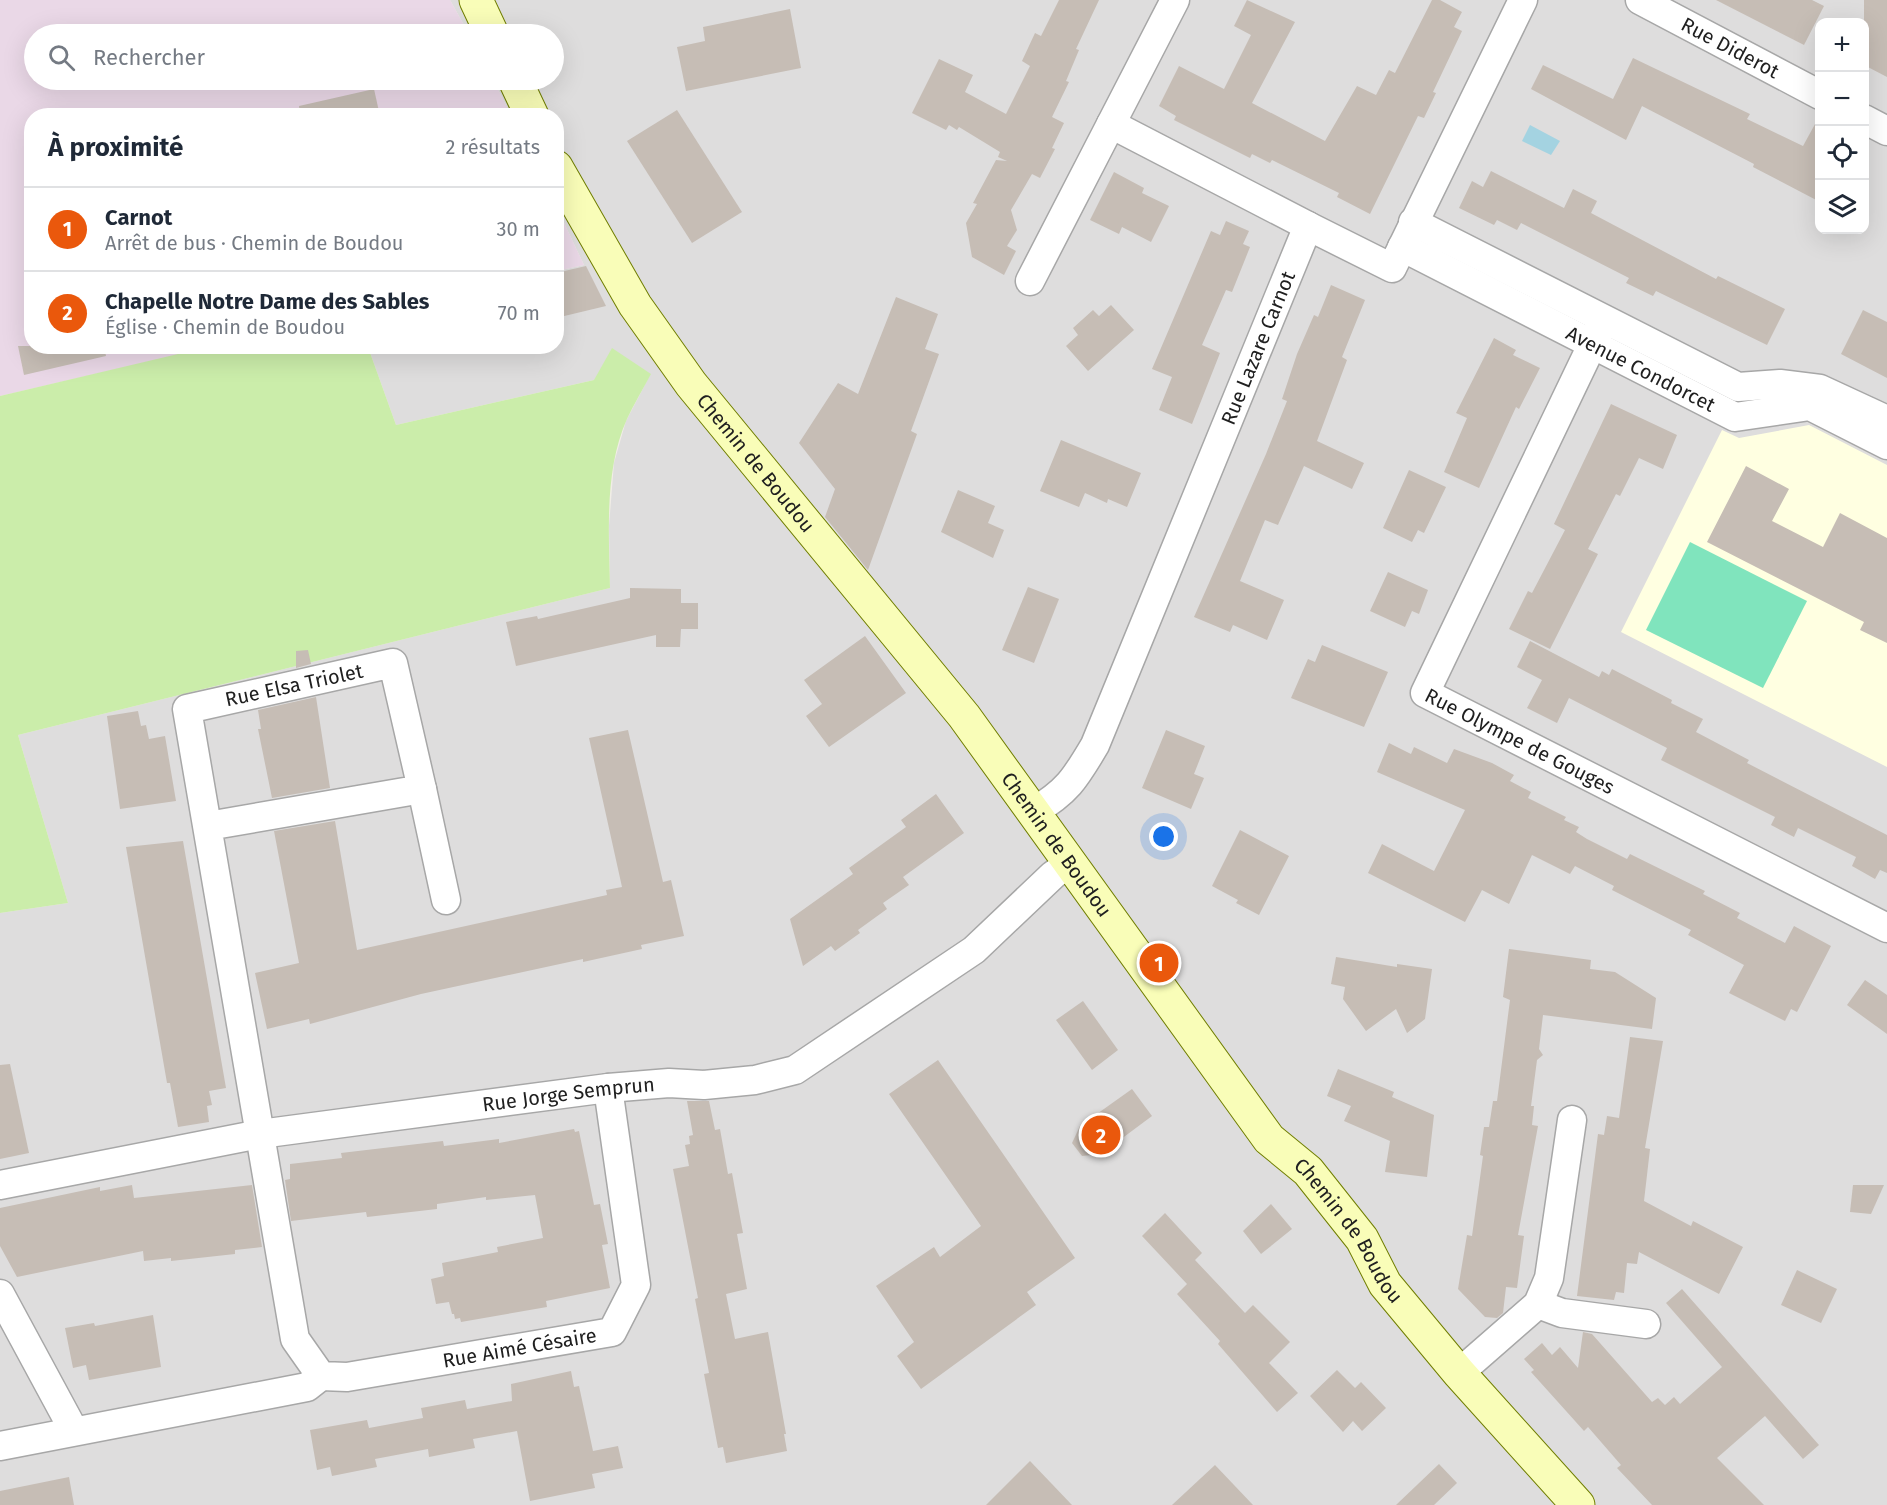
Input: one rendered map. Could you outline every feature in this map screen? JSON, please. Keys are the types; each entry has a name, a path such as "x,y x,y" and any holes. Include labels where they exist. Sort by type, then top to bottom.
{"street":[{"path":"476,0 487,24"},
{"path":"1030,281 1175,0"},
{"path":"1111,124 1392,268 1523,0"},
{"name":"Rue Diderot","path":"1640,0 1815,92"},
{"path":"520,90 528,108"},
{"path":"1869,122 1887,131"},
{"name":"Chemin de Boudou","path":"564,182 635,304 691,384 964,716 1071,862 1146,972 1269,1139 1308,1171 1362,1239 1385,1284 1459,1372 1578,1505"},
{"name":"Rue Lazare Carnot","path":"1033,812 1059,797 1079,772 1095,746 1308,226"},
{"name":"Avenue Condorcet","path":"1407,234 1598,331 1736,417 1810,406 1887,445"},
{"name":"Avenue Condorcet","path":"1598,331 1738,387 1780,384 1820,389 1887,420"},
{"name":"Rue Olympe de Gouges","path":"1598,331 1425,693 1887,928"},
{"name":"Rue Elsa Triolet","path":"260,1134 187,709 393,663 446,900"},
{"path":"208,826 422,789"},
{"name":"Rue Jorge Semprun","path":"0,1185 260,1134 608,1088 755,1080 795,1070 974,950 1053,875 1071,862"},
{"name":"Rue Aimé Césaire","path":"0,1446 307,1387 321,1376 347,1377 612,1332 636,1285 608,1088"},
{"path":"1459,1372 1538,1304 1549,1278 1572,1120"},
{"path":"260,1134 295,1339 321,1376"},
{"path":"0,1294 74,1431"},
{"path":"1538,1304 1562,1313 1646,1324"}],"shaded area":[{"path":"0,0 450,0 463,24 24,24 24,90 498,90 507,108 24,108 24,354 182,354 0,396"},
{"path":"450,0 1887,0 1887,1505 0,1505 0,913 68,903 18,735 610,588 609,526 614,463 626,421 650,375 594,380 396,425 371,354 564,354 564,269 584,265 564,223 564,108 507,108 498,90 564,90 564,24 463,24"},
{"path":"564,223 584,265 564,269"},
{"path":"1809,425 1887,465 1887,767 1621,632 1722,430 1739,438"}],"green space":[{"path":"612,348 651,374 627,419 614,459 610,502 610,588 18,735 68,903 0,913 0,396 178,354 371,354 396,425 594,380"},
{"path":"1690,542 1807,601 1763,688 1646,630"}],"water":[{"path":"1530,125 1560,141 1551,155 1522,141"}],"building":[{"path":"1059,0 1099,0 1076,49 1079,50 1066,81 1069,82 1052,117 1064,123 1052,148 1055,149 1040,178 1032,174 1011,210 1017,230 1007,246 1016,251 1004,275 972,257 966,223 977,204 973,203 996,160 1007,161 998,157 1000,152 959,127 957,130 949,125 946,130 912,113 939,59 973,75 965,92 1006,114 1030,66 1022,61 1035,33 1041,36"},
{"path":"1247,0 1295,22 1252,103 1325,141 1357,86 1376,95 1389,70 1395,73 1432,0 1440,0 1462,12 1454,27 1462,31 1433,92 1436,93 1424,118 1418,116 1370,214 1337,197 1339,193 1272,160 1270,163 1252,154 1250,158 1174,120 1176,116 1159,106 1179,66 1224,89 1251,35 1234,26"},
{"path":"1716,0 1812,0 1824,6 1818,18 1815,18 1815,24 1804,45"},
{"path":"1864,0 1887,0 1887,77 1869,68 1869,18 1864,18"},
{"path":"790,9 801,68 686,91 677,47 705,41 703,27"},
{"path":"1633,58 1750,114 1747,119 1803,146 1815,124 1815,199 1753,167 1754,164 1642,106 1626,140 1531,89 1543,65 1613,99"},
{"path":"374,90 378,108 299,108 299,106"},
{"path":"677,110 742,212 692,243 627,141"},
{"path":"1491,171 1564,208 1573,189 1597,201 1591,213 1716,279 1718,276 1785,309 1767,345 1656,291 1653,296 1626,283 1629,278 1521,223 1517,230 1497,220 1494,225 1459,208 1472,181 1483,187"},
{"path":"1114,172 1144,188 1142,193 1169,206 1151,242 1122,227 1119,234 1090,220"},
{"path":"1226,221 1249,231 1243,244 1250,247 1232,292 1226,290 1202,345 1220,353 1192,424 1159,410 1172,377 1152,369 1211,231 1220,235"},
{"path":"586,266 606,306 564,316 564,271"},
{"path":"1331,285 1365,300 1342,357 1347,360 1317,441 1364,463 1352,489 1304,466 1278,525 1265,520 1240,581 1284,600 1267,640 1233,625 1230,632 1194,617 1287,401 1282,399 1297,354 1314,315 1318,317"},
{"path":"896,297 938,314 925,349 939,354 911,431 917,434 868,570 825,517 835,489 799,443 838,383 858,394"},
{"path":"1111,305 1134,330 1088,371 1066,346 1078,335 1073,328 1093,310 1099,316"},
{"path":"1863,310 1887,322 1887,378 1841,354"},
{"path":"1494,338 1516,350 1513,355 1540,368 1519,409 1516,407 1479,488 1444,472 1467,418 1456,413"},
{"path":"18,346 24,346 24,354 106,354 106,356 24,375"},
{"path":"1611,404 1677,435 1663,469 1639,458 1620,496 1616,494 1588,549 1598,554 1550,649 1509,629 1528,591 1532,593 1565,530 1554,524"},
{"path":"1061,440 1141,473 1127,507 1108,499 1107,503 1085,493 1079,507 1040,491"},
{"path":"1746,466 1789,489 1772,521 1823,547 1840,513 1887,538 1887,643 1860,630 1864,622 1707,542"},
{"path":"1409,470 1446,487 1424,533 1418,530 1412,542 1383,528"},
{"path":"958,490 995,506 988,523 1004,530 993,558 941,532"},
{"path":"1388,572 1428,590 1419,614 1412,611 1405,627 1370,611"},
{"path":"1028,587 1059,599 1034,663 1002,650"},
{"path":"630,588 681,589 681,603 698,603 698,629 681,629 680,647 656,647 656,635 516,666 506,622 537,616 538,619 630,598"},
{"path":"865,636 906,693 829,747 806,716 822,704 804,680"},
{"path":"1530,641 1599,677 1602,671 1609,675 1612,669 1672,700 1671,703 1703,719 1696,732 1749,760 1747,763 1887,835 1887,873 1880,870 1875,879 1852,866 1856,857 1798,828 1794,837 1771,825 1775,817 1661,760 1667,748 1569,698 1557,723 1527,708 1542,680 1517,667"},
{"path":"1322,645 1388,672 1364,727 1291,698 1308,659 1315,662"},
{"path":"308,650 311,664 296,668 296,651"},
{"path":"316,697 330,788 272,798 258,729 261,729 258,710"},
{"path":"138,711 141,726 146,725 149,739 165,736 176,801 120,809 107,716"},
{"path":"628,730 663,882 671,880 684,936 641,945 642,949 583,962 583,959 421,994 310,1024 309,1019 267,1029 255,973 299,963 274,831 335,821 357,950 607,895 606,890 622,887 589,738"},
{"path":"1166,730 1205,746 1194,774 1204,778 1191,809 1142,788"},
{"path":"1389,743 1411,754 1414,747 1447,763 1454,749 1492,763 1514,775 1510,781 1531,792 1528,798 1566,817 1564,820 1579,827 1576,832 1587,839 1627,859 1630,854 1705,891 1703,894 1740,913 1737,918 1785,943 1794,926 1831,946 1797,1012 1791,1009 1785,1021 1729,993 1744,965 1688,935 1691,930 1612,890 1614,886 1575,866 1570,874 1532,855 1509,904 1482,890 1465,922 1368,873 1382,844 1434,871 1465,810 1377,772"},
{"path":"936,794 964,833 903,877 909,885 883,903 887,909 858,930 860,933 835,951 831,946 803,966 790,919 853,874 849,868 906,827 901,820"},
{"path":"1240,830 1289,856 1259,915 1236,903 1238,900 1212,886"},
{"path":"183,841 226,1088 209,1091 212,1105 207,1106 209,1122 178,1127 170,1083 167,1083 126,847"},
{"path":"1509,949 1591,960 1590,969 1615,972 1656,998 1652,1029 1543,1015 1539,1049 1543,1055 1537,1060 1531,1106 1534,1106 1532,1125 1538,1126 1518,1235 1524,1236 1517,1288 1506,1287 1503,1313 1497,1318 1485,1317 1458,1289 1467,1235 1472,1236 1483,1156 1480,1155 1484,1127 1489,1127 1493,1101 1497,1101 1510,1000 1503,997"},
{"path":"1336,957 1397,967 1397,964 1432,969 1425,1019 1407,1033 1396,1009 1366,1031 1343,999 1345,987 1331,984"},
{"path":"1865,980 1887,995 1887,1034 1847,1005"},
{"path":"1083,1001 1118,1050 1092,1070 1056,1020"},
{"path":"1630,1037 1663,1041 1645,1148 1650,1149 1644,1201 1691,1226 1693,1221 1743,1247 1719,1294 1639,1252 1637,1264 1627,1263 1624,1293 1616,1292 1614,1300 1577,1296 1598,1134 1604,1135 1607,1116 1619,1118"},
{"path":"938,1060 1075,1258 1027,1292 1036,1305 921,1389 897,1356 914,1342 876,1286 934,1247 940,1257 981,1226 889,1094"},
{"path":"10,1064 29,1153 0,1159 0,1065"},
{"path":"1338,1069 1394,1092 1392,1097 1434,1115 1427,1177 1385,1172 1390,1141 1344,1121 1351,1106 1327,1096"},
{"path":"1132,1089 1152,1116 1101,1154 1082,1156 1072,1143 1080,1126"},
{"path":"687,1101 709,1101 715,1130 720,1129 728,1174 732,1173 743,1233 737,1234 747,1289 726,1294 735,1339 768,1332 786,1434 784,1434 787,1451 726,1463 723,1447 718,1448 704,1374 709,1373 695,1299 698,1298 673,1169 689,1166 685,1145 690,1144 689,1136 693,1135"},
{"path":"574,1129 575,1132 579,1131 594,1205 600,1204 608,1244 602,1245 610,1288 546,1301 547,1307 461,1322 460,1318 455,1319 452,1314 449,1302 436,1304 431,1279 444,1276 442,1263 498,1252 497,1247 543,1238 535,1195 486,1200 486,1197 437,1204 437,1209 367,1217 366,1212 291,1221 285,1180 290,1179 290,1164 342,1158 341,1153 443,1141 444,1146 499,1139 499,1143"},
{"path":"132,1185 134,1198 252,1185 262,1247 235,1250 235,1254 171,1261 171,1258 144,1261 143,1251 17,1277 0,1246 0,1208 100,1187 100,1191"},
{"path":"1853,1185 1884,1185 1871,1214 1850,1212"},
{"path":"1271,1204 1292,1229 1261,1254 1243,1231"},
{"path":"1165,1213 1202,1253 1195,1260 1245,1313 1253,1305 1290,1342 1269,1363 1298,1393 1277,1412 1218,1344 1220,1341 1177,1294 1187,1284 1142,1236"},
{"path":"1797,1270 1837,1289 1821,1323 1781,1305"},
{"path":"1682,1289 1819,1445 1803,1459 1765,1416 1717,1458 1764,1505 1652,1505 1617,1468 1621,1465 1588,1427 1584,1431 1531,1372 1534,1370 1524,1359 1542,1343 1552,1355 1560,1347 1578,1368 1583,1332 1592,1334 1652,1402 1658,1398 1665,1405 1674,1397 1680,1404 1722,1367 1666,1303"},
{"path":"153,1315 161,1367 89,1380 86,1365 73,1368 65,1328 94,1323 95,1326"},
{"path":"1337,1370 1355,1388 1361,1382 1386,1408 1362,1431 1353,1421 1343,1432 1310,1396"},
{"path":"571,1371 574,1387 579,1386 593,1451 618,1446 623,1468 592,1474 595,1488 530,1501 517,1431 473,1439 475,1448 429,1457 428,1449 375,1459 377,1467 332,1476 330,1467 317,1470 310,1430 367,1420 369,1428 423,1418 421,1408 465,1400 467,1409 512,1401 511,1384"},
{"path":"1030,1461 1072,1505 986,1505"},
{"path":"1439,1464 1457,1483 1434,1505 1396,1505"},
{"path":"1215,1465 1253,1505 1172,1505"},
{"path":"69,1477 74,1505 0,1505 0,1491"}],"place":[{"name":"Carnot","path":"1159,963"},
{"name":"Chapelle Notre Dame des Sables","path":"1101,1135"}]}
